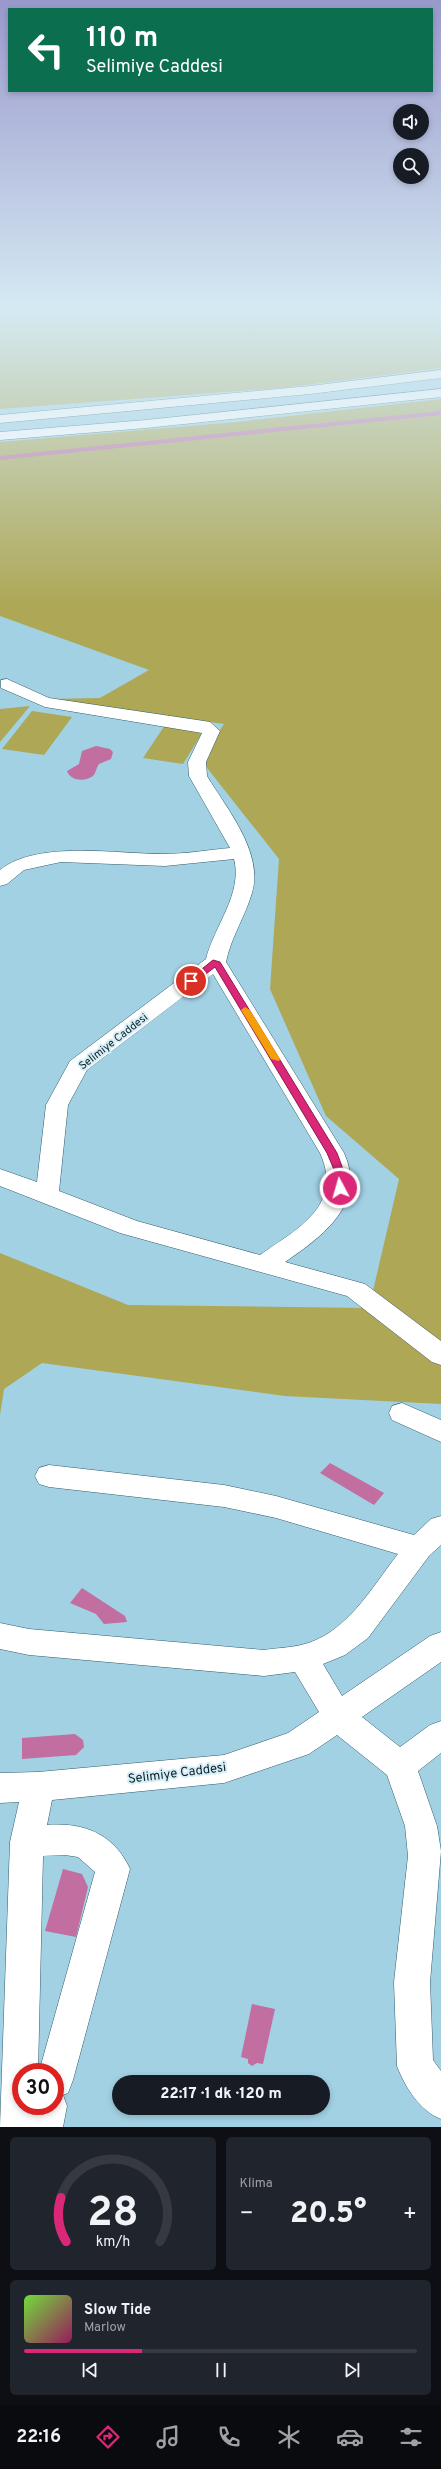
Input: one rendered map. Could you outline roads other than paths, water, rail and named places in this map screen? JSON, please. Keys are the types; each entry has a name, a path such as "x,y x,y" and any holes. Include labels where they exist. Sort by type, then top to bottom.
{"main road":[{"path":"0,419 125,407"},
{"path":"0,436 146,424 305,407"},
{"path":"6,684 45,702 209,728 211,734 198,754 195,768 198,776 242,852 247,864 248,878 218,945 216,962 332,1153 339,1172 340,1188 333,1206 321,1222 264,1264"},
{"path":"0,880 17,866 61,856 164,860 242,852"},
{"name":"Selimiye Caddesi","path":"47,1196 57,1105 78,1066 216,962"},
{"path":"0,1177 128,1227 356,1290 441,1355"},
{"path":"402,1413 441,1432"},
{"path":"48,1476 224,1496 276,1507 419,1548"},
{"path":"0,1636 29,1642 264,1663 303,1658 334,1646 357,1629 419,1548 441,1527"},
{"name":"Selimiye Caddesi","path":"0,1788 38,1787 224,1769 298,1744 441,1645"},
{"path":"303,1658 338,1717 400,1766 421,1826 425,1856 412,1982 415,2066 441,2101"},
{"path":"400,1766 441,1735"},
{"path":"20,2063 27,1842 38,1787"},
{"path":"27,1842 67,1839 81,1841 93,1846 105,1856 113,1869 60,2063"},
{"path":"18,2115 18,2127"},
{"path":"44,2127 47,2115"}],"waterway":[{"path":"0,458 441,413"}]}
